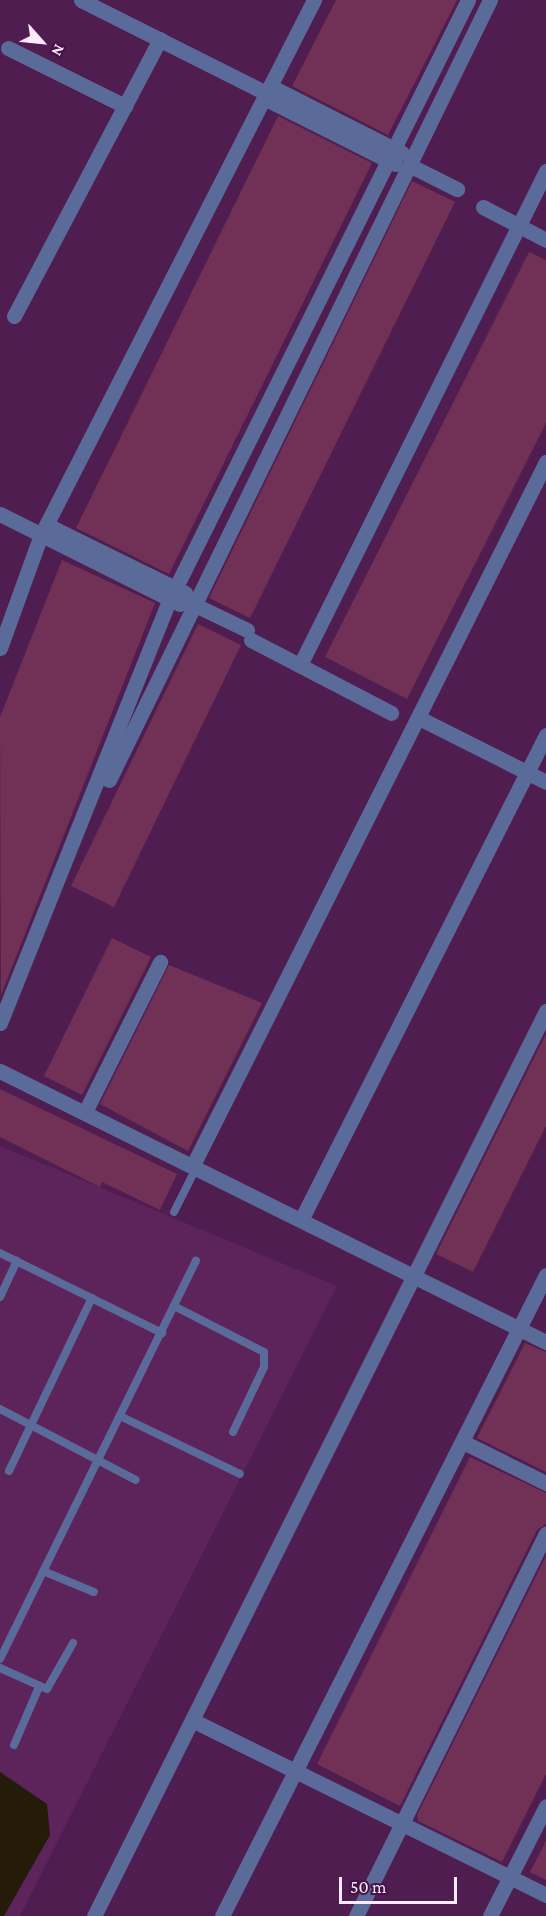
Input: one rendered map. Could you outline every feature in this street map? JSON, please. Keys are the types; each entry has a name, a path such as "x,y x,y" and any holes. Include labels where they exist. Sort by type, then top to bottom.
{"street":[{"path":"81,0 458,189"},
{"path":"0,648 44,530 314,0"},
{"path":"0,1023 53,897 173,594 468,0"},
{"path":"53,897 193,604 490,0"},
{"path":"14,316 160,39"},
{"path":"8,48 125,106"},
{"path":"300,665 546,171"},
{"path":"483,207 546,240"},
{"path":"195,1166 546,462"},
{"path":"0,513 44,530 193,604 300,665 391,713"},
{"path":"419,718 546,782"},
{"path":"302,1218 546,735"},
{"path":"85,1112 160,962"},
{"path":"94,1916 546,1011"},
{"path":"0,1071 302,1218 546,1342"},
{"path":"222,1916 546,1275"},
{"path":"463,1442 546,1483"},
{"path":"356,1916 546,1534"},
{"path":"192,1720 546,1895"},
{"path":"490,1916 546,1806"}],"lane":[{"path":"174,1212 195,1166"},
{"path":"0,1253 162,1333"},
{"path":"0,1297 17,1261"},
{"path":"0,1659 196,1261"},
{"path":"9,1471 30,1423 92,1298"},
{"path":"174,1306 264,1352 264,1367 233,1432"},
{"path":"0,1409 99,1457 136,1480"},
{"path":"120,1416 240,1474"},
{"path":"43,1571 94,1592"},
{"path":"0,1668 39,1687 51,1687 73,1643"},
{"path":"14,1745 39,1687"}],"shaded area":[{"path":"0,1146 337,1286 20,1916 0,1916"},
{"path":"0,1772 47,1804 50,1835 4,1916 0,1916"}],"building":[{"path":"336,0 457,0 388,135 292,86"},
{"path":"278,116 372,163 169,574 76,528"},
{"path":"412,181 455,202 250,618 209,598"},
{"path":"529,252 546,260 546,423 407,699 325,657"},
{"path":"62,560 155,603 1,995 0,717"},
{"path":"198,624 241,645 114,907 71,886"},
{"path":"112,938 151,957 82,1095 44,1076"},
{"path":"169,965 262,1003 188,1151 100,1104"},
{"path":"546,1034 546,1126 473,1272 436,1254"},
{"path":"0,1089 177,1174 160,1210 102,1182 100,1187 0,1137"},
{"path":"525,1343 546,1352 546,1472 477,1438"},
{"path":"470,1457 546,1493 546,1524 537,1530 400,1806 317,1764"},
{"path":"546,1556 546,1774 502,1862 418,1821 417,1815"},
{"path":"546,1841 546,1880 530,1872"}]}
